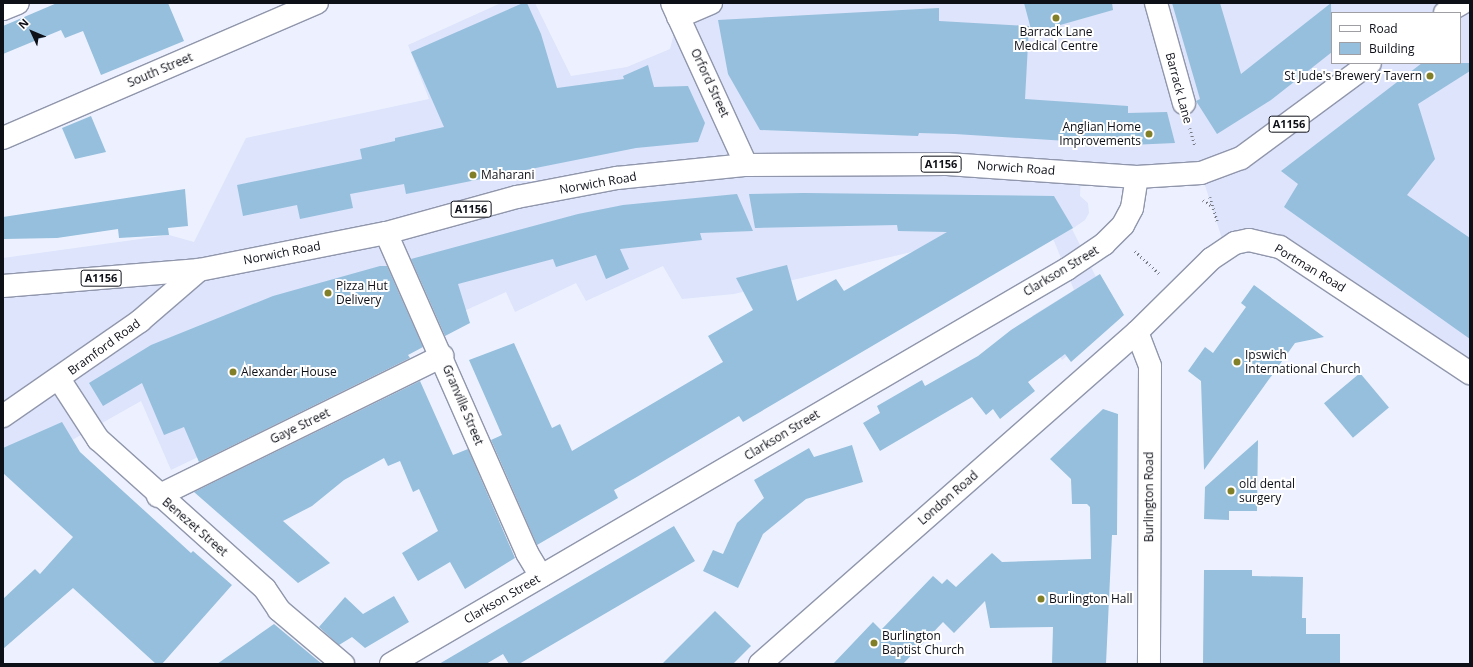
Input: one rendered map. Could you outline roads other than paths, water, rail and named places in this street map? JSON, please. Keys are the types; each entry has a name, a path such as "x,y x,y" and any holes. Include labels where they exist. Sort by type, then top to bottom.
{"street":[{"path":"3,9 18,3"},
{"name":"South Street","path":"3,138 317,3"},
{"path":"675,10 711,3"},
{"name":"Barrack Lane","path":"1156,3 1184,102"},
{"path":"1447,12 1462,3"},
{"name":"Orford Street","path":"675,10 746,164"},
{"name":"Norwich Road","path":"3,286 199,270 386,233 517,197 617,178 746,164 947,164 1136,177 1201,173 1240,158 1369,64"},
{"name":"Clarkson Street","path":"390,664 1092,253 1118,232 1128,217 1136,177"},
{"name":"Granville Street","path":"386,233 442,356 527,554 541,576"},
{"name":"Portman Road","path":"1137,332 1225,248 1249,240 1280,246 1470,373"},
{"name":"Bramford Road","path":"3,416 59,379 140,321 199,270"},
{"name":"London Road","path":"760,664 1137,332"},
{"name":"Burlington Road","path":"1137,332 1150,366 1149,664"},
{"name":"Gaye Street","path":"158,496 442,356"},
{"name":"Benezet Street","path":"59,379 98,440 158,496 266,589 279,610 343,664"}],"place":[{"name":"Barrack Lane Medical Centre","path":"1056,18"},
{"name":"St Jude's Brewery Tavern","path":"1430,76"},
{"name":"Anglian Home Improvements","path":"1149,134"},
{"name":"Maharani","path":"473,175"},
{"name":"Pizza Hut Delivery","path":"328,293"},
{"name":"Ipswich International Church","path":"1237,362"},
{"name":"Alexander House","path":"233,372"},
{"name":"old dental surgery","path":"1231,491"},
{"name":"Burlington Hall","path":"1041,599"},
{"name":"Burlington Baptist Church","path":"874,643"}]}
